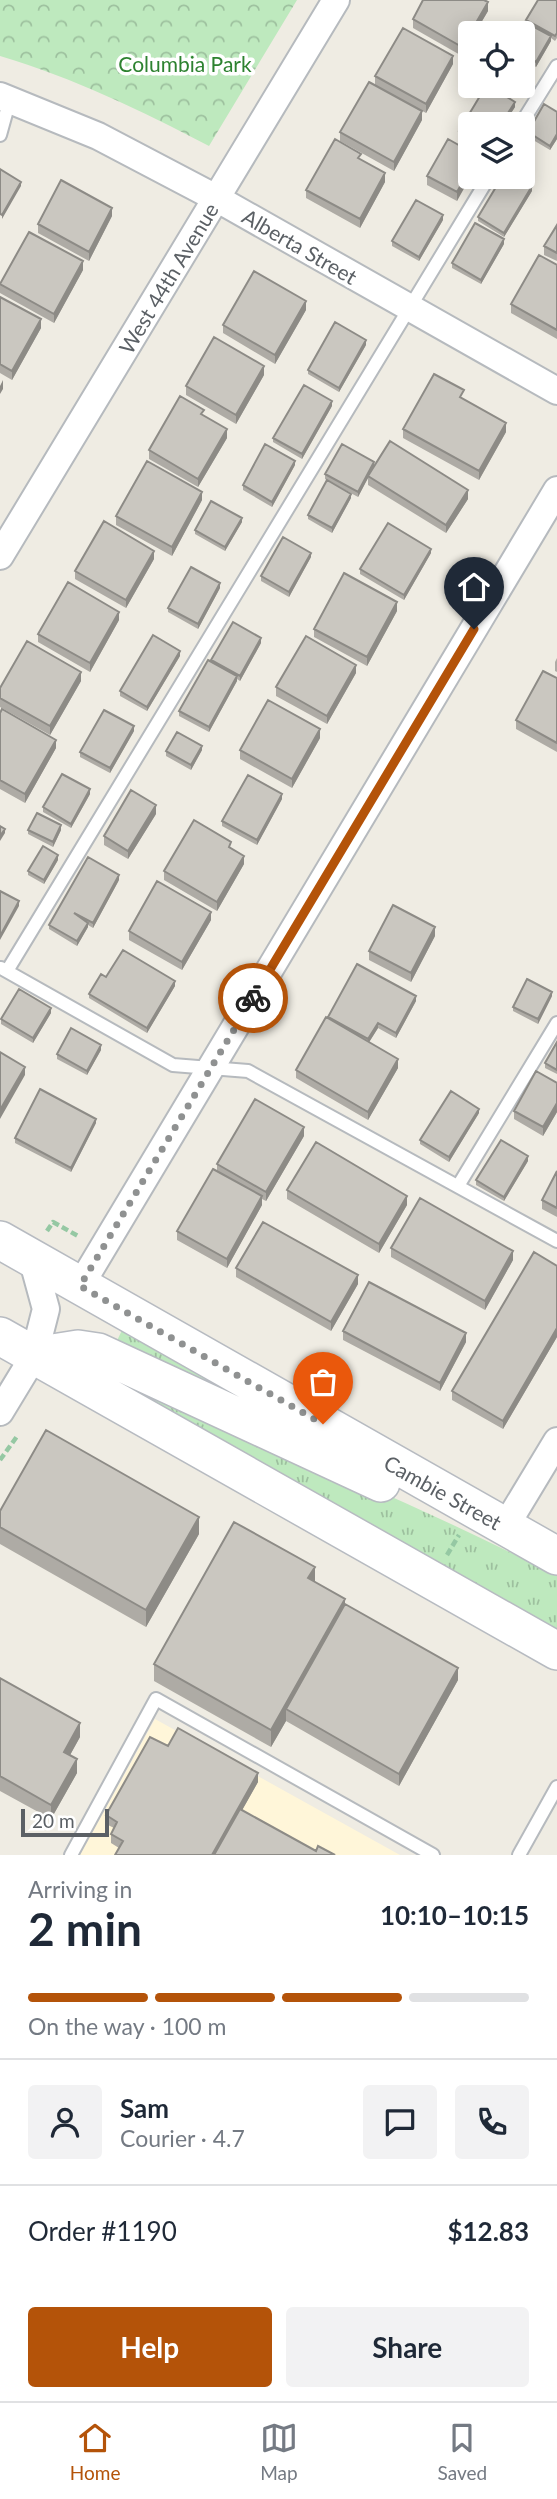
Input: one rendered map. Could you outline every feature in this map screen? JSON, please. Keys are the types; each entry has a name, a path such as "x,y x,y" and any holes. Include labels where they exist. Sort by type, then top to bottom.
{"main road":[{"name":"Cambie Street","path":"0,1240 39,1245 80,1286 557,1556"},
{"path":"0,1336 557,1651"},
{"path":"34,1356 78,1349 98,1352 383,1484 409,1493 444,1493"}],"street":[{"name":"West 44th Avenue","path":"0,556 336,0"},
{"name":"Alberta Street","path":"5,97 98,136 216,198 557,391"},
{"path":"80,1286 557,490"},
{"path":"0,1412 34,1356 46,1310 39,1245"},
{"path":"505,1527 557,1441"}],"lane":[{"path":"528,112 557,66"},
{"path":"0,135 5,97"},
{"path":"482,189 4,969 173,1065 248,1070 557,1241"},
{"path":"458,1186 557,1023"},
{"path":"71,1855 156,1699 433,1855"},
{"path":"519,1855 557,1787"}],"path":[{"path":"39,1245 52,1222 81,1238"},
{"path":"440,1566 463,1528"}],"shaded area":[{"path":"155,1719 400,1855 80,1855"}],"green space":[{"name":"Columbia Park","path":"0,0 297,0 209,146 107,96 0,56"},
{"path":"124,1326 279,1417 114,1347"},
{"path":"143,1391 404,1502 557,1576 557,1632 140,1397"}],"building":[{"path":"423,0 488,2 477,21 458,21 458,45 413,19"},
{"path":"538,0 557,0 555,36 535,25 535,21 526,20"},
{"path":"535,27 551,36 535,61"},
{"path":"403,28 453,56 426,104 375,76"},
{"path":"369,82 422,111 394,162 340,132"},
{"path":"479,98 508,98 515,102 509,112 470,112"},
{"path":"544,104 557,112 557,134 550,146 535,136 535,120"},
{"path":"335,139 361,154 358,158 385,173 360,219 306,190"},
{"path":"448,139 458,145 457,192 427,176"},
{"path":"0,169 21,182 2,215 0,214"},
{"path":"61,180 112,208 89,252 38,224"},
{"path":"495,189 530,189 504,233 478,217"},
{"path":"416,200 443,215 419,257 392,241"},
{"path":"475,223 504,239 481,280 452,263"},
{"path":"557,225 557,253 544,246"},
{"path":"29,232 83,261 54,314 0,284"},
{"path":"539,255 557,265 557,330 511,304"},
{"path":"254,271 306,301 275,355 223,325"},
{"path":"0,297 41,319 12,371 0,364"},
{"path":"335,322 366,340 339,388 308,370"},
{"path":"214,337 264,366 236,415 186,386"},
{"path":"434,374 464,390 460,397 506,423 479,471 403,429"},
{"path":"304,385 332,401 302,454 273,438"},
{"path":"180,396 204,410 201,414 227,429 198,479 149,450"},
{"path":"390,441 468,490 446,525 368,476"},
{"path":"265,444 295,461 272,502 243,485"},
{"path":"342,444 374,462 358,492 325,474"},
{"path":"147,461 202,492 172,547 116,516"},
{"path":"327,480 351,494 332,528 308,515"},
{"path":"211,501 242,518 225,547 195,530"},
{"path":"104,521 154,551 126,600 75,571"},
{"path":"388,523 431,549 404,595 360,569"},
{"path":"283,537 311,553 289,592 261,576"},
{"path":"191,567 220,583 198,624 168,608"},
{"path":"344,573 397,602 367,657 314,629"},
{"path":"68,582 119,612 90,663 38,634"},
{"path":"233,622 261,638 240,676 211,660"},
{"path":"153,635 180,651 147,707 120,691"},
{"path":"306,636 356,665 327,716 276,687"},
{"path":"27,641 81,672 50,726 0,698 0,688"},
{"path":"208,660 237,676 209,727 179,711"},
{"path":"543,671 557,678 557,743 516,720"},
{"path":"268,700 320,729 292,779 240,750"},
{"path":"2,709 56,740 25,794 0,780"},
{"path":"104,710 134,726 110,768 80,752"},
{"path":"177,732 202,746 191,765 166,751"},
{"path":"62,774 90,789 71,824 43,807"},
{"path":"248,775 282,794 257,840 222,821"},
{"path":"131,790 156,805 128,851 104,836"},
{"path":"37,813 61,825 53,842 28,830"},
{"path":"194,820 231,842 229,847 244,856 217,902 164,871"},
{"path":"43,846 58,855 44,880 28,871"},
{"path":"88,857 119,875 93,923 74,913 88,923 77,941 49,925"},
{"path":"157,881 211,912 182,962 129,931"},
{"path":"0,891 19,901 0,936"},
{"path":"393,905 435,927 411,973 369,951"},
{"path":"123,950 175,981 147,1028 89,994 101,974 106,977"},
{"path":"357,964 416,996 396,1033 378,1023 368,1039 328,1017"},
{"path":"527,979 552,992 538,1019 513,1007"},
{"path":"19,989 51,1008 33,1038 1,1019"},
{"path":"326,1017 398,1059 368,1112 296,1070"},
{"path":"71,1028 101,1045 87,1071 57,1054"},
{"path":"557,1042 557,1070 545,1063"},
{"path":"0,1052 25,1067 0,1110"},
{"path":"536,1071 557,1083 557,1103 543,1127 514,1111"},
{"path":"40,1089 96,1119 71,1168 15,1138"},
{"path":"451,1091 479,1109 449,1157 420,1140"},
{"path":"255,1099 304,1127 266,1192 217,1164"},
{"path":"501,1140 528,1156 504,1197 476,1180"},
{"path":"316,1142 407,1196 379,1244 287,1190"},
{"path":"213,1169 262,1196 227,1259 177,1231"},
{"path":"557,1171 557,1208 542,1200"},
{"path":"420,1198 513,1251 485,1301 391,1248"},
{"path":"263,1222 358,1275 331,1322 236,1268"},
{"path":"534,1252 557,1266 557,1328 503,1421 452,1391"},
{"path":"369,1282 466,1333 440,1383 343,1331"},
{"path":"46,1430 199,1517 146,1610 0,1527 0,1511"},
{"path":"234,1522 315,1567 308,1578 345,1599 271,1730 154,1664"},
{"path":"345,1604 458,1668 399,1774 286,1709"},
{"path":"0,1678 80,1723 64,1752 77,1759 51,1805 0,1776"},
{"path":"178,1728 258,1773 212,1855 115,1855 123,1841 111,1834 117,1822 106,1815 150,1737 168,1746"},
{"path":"240,1809 316,1851 318,1846 335,1855 214,1855"}],"way so far":[{"path":"253,998 80,1286 323,1424"}],"route":[{"path":"253,998 474,629"}]}
